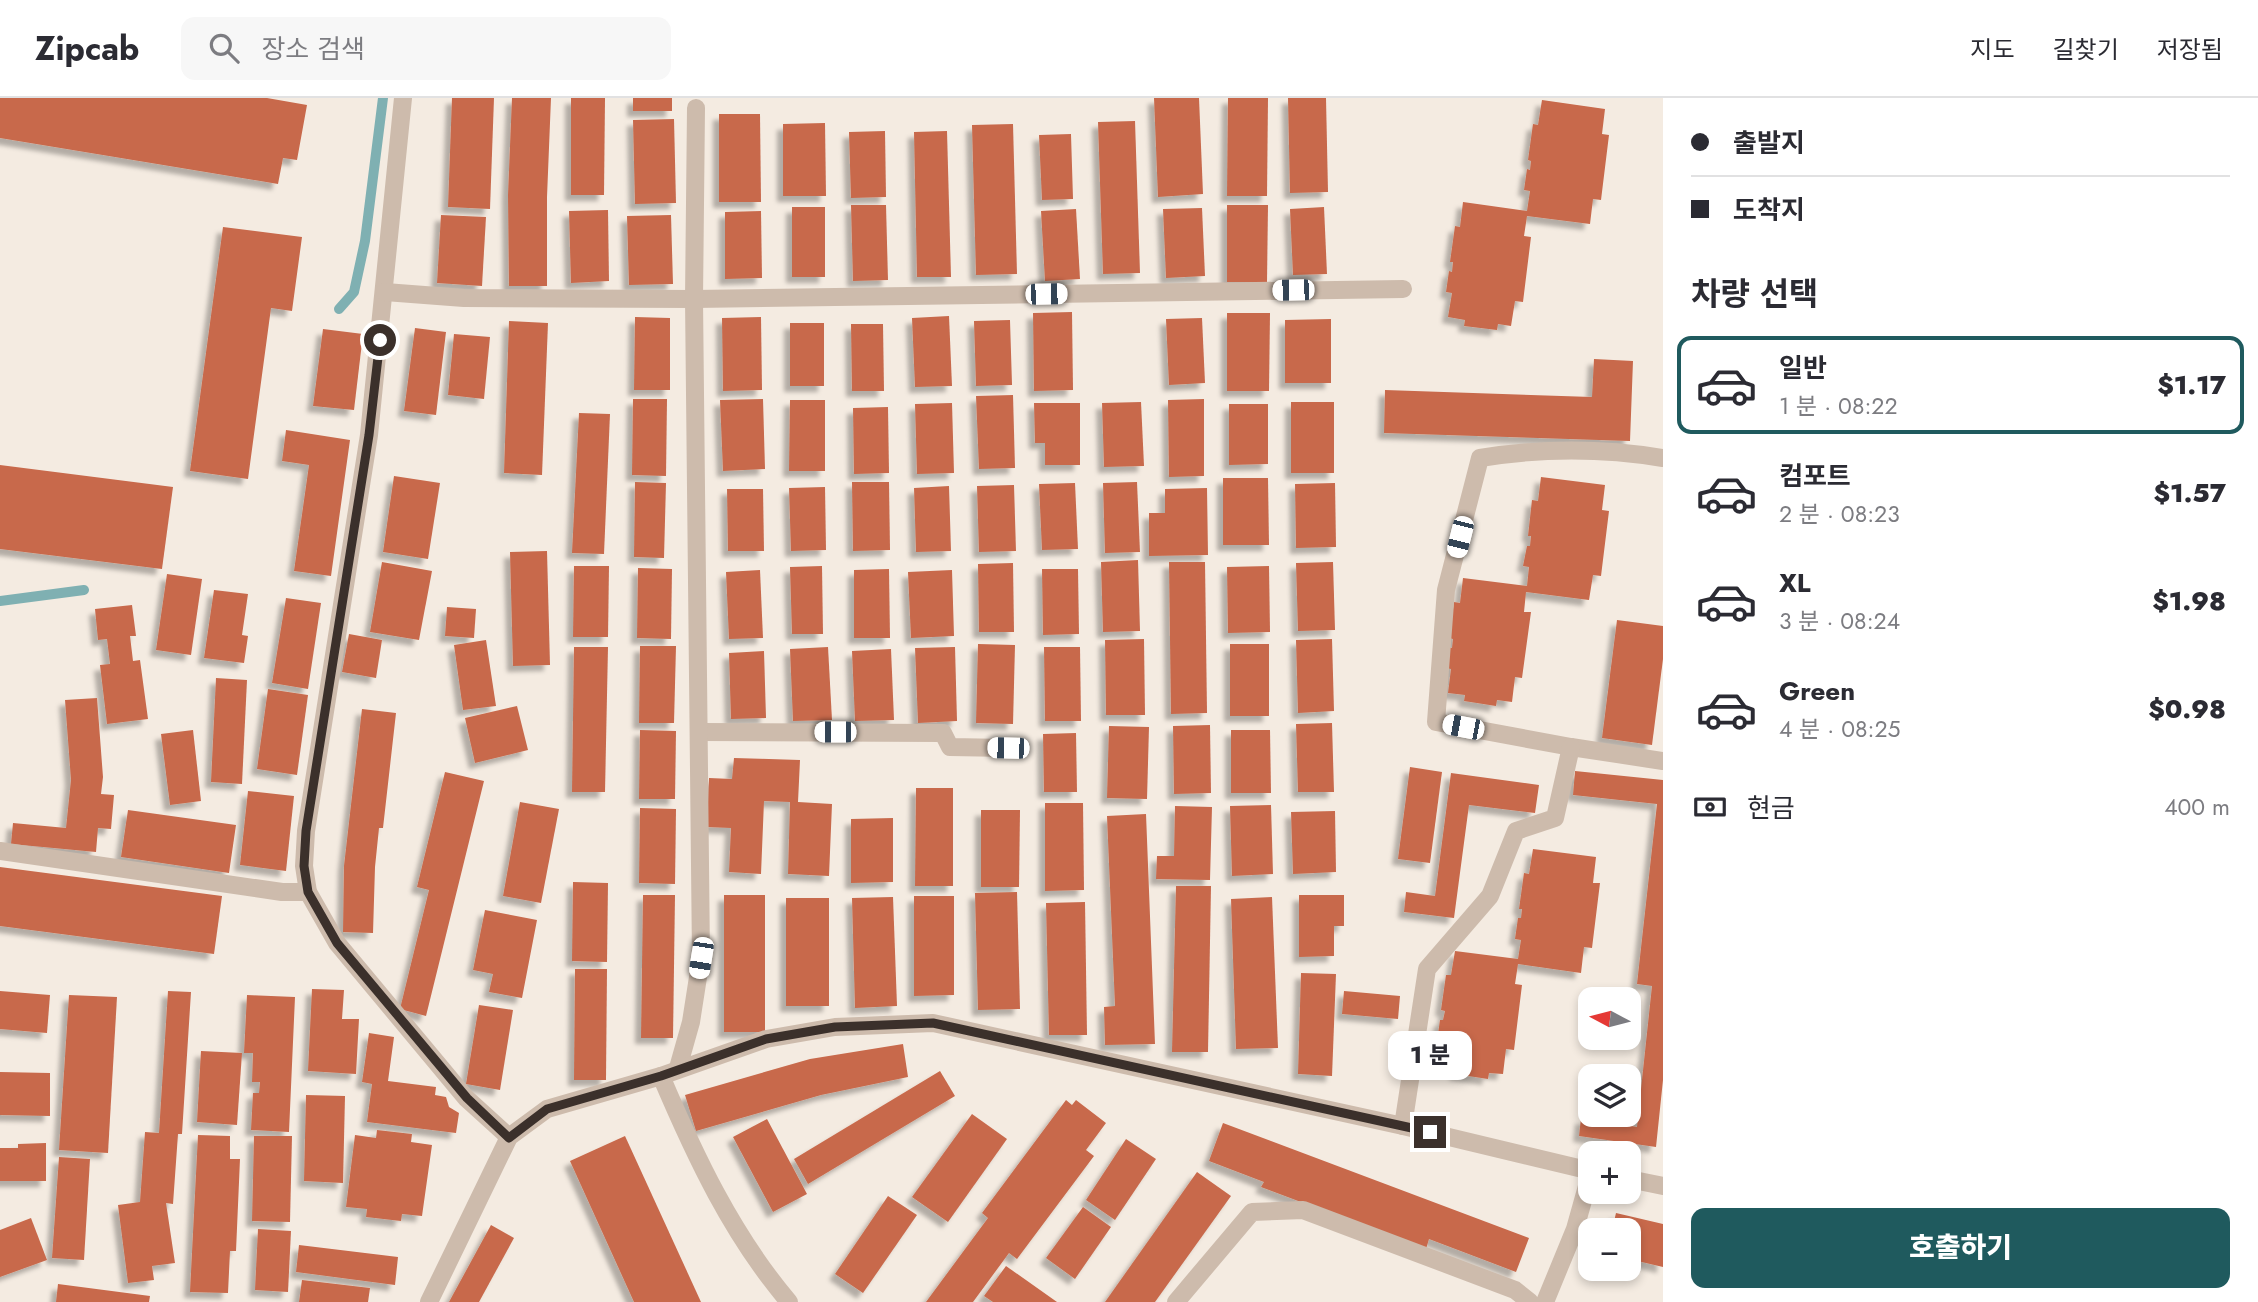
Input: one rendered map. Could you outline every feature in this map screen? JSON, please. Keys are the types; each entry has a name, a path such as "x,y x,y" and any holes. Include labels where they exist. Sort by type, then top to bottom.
{"street":[{"path":"403,98 369,435 306,831 304,866 308,892 337,943 467,1098 509,1138"},
{"path":"678,1068 691,1022 701,958 694,299 696,108"},
{"path":"385,292 464,298 694,299 1403,289"},
{"path":"1663,458 1618,450 1522,451 1480,458 1446,590 1436,722 1663,761"},
{"path":"700,732 943,733 950,747 1008,748"},
{"path":"1404,1126 1427,969 1490,896 1516,831 1555,818 1571,747"},
{"path":"0,851 282,892 308,892"},
{"path":"429,1302 509,1138 547,1109 661,1076 766,1039 835,1027 933,1023 1404,1126 1578,1168"},
{"path":"661,1076 687,1136 728,1217 762,1270 789,1302"},
{"path":"1641,1181 1663,1186"},
{"path":"1545,1302 1575,1229 1582,1204"},
{"path":"1175,1302 1252,1212 1303,1210 1515,1290 1530,1302"}],"building":[{"path":"0,98 267,98 307,105 297,160 283,158 278,184 0,138"},
{"path":"452,98 494,98 490,209 448,207"},
{"path":"512,98 551,98 547,286 509,286 508,195"},
{"path":"571,98 605,98 604,195 571,195"},
{"path":"633,98 672,98 672,111 633,111"},
{"path":"1154,98 1199,98 1203,194 1158,197"},
{"path":"1228,98 1268,98 1267,196 1227,196"},
{"path":"1288,98 1326,98 1328,192 1290,193"},
{"path":"1542,100 1605,109 1602,134 1609,135 1601,200 1593,199 1590,224 1527,216 1524,236 1531,237 1523,302 1515,301 1511,326 1498,324 1497,330 1464,326 1465,320 1448,317 1452,293 1446,292 1449,271 1452,272 1453,262 1450,262 1455,226 1460,227 1463,202 1527,211 1530,191 1524,190 1527,169 1530,170 1531,161 1528,160 1533,124 1538,125"},
{"path":"719,114 760,114 761,202 719,202"},
{"path":"674,119 676,203 635,204 633,120"},
{"path":"1135,121 1140,273 1103,274 1098,122"},
{"path":"825,123 826,196 783,196 783,124"},
{"path":"1013,124 1017,274 976,275 972,125"},
{"path":"885,131 886,197 851,198 849,132"},
{"path":"947,131 951,277 917,277 914,132"},
{"path":"1071,134 1073,199 1042,200 1039,135"},
{"path":"851,205 886,205 888,280 853,281"},
{"path":"1227,205 1268,205 1267,282 1227,282"},
{"path":"792,207 825,207 825,277 792,277"},
{"path":"1324,207 1327,274 1293,275 1290,209"},
{"path":"1202,208 1205,276 1166,278 1163,209"},
{"path":"1076,209 1080,279 1045,281 1041,211"},
{"path":"608,210 609,281 571,283 569,211"},
{"path":"761,211 762,278 725,279 725,212"},
{"path":"441,215 486,217 482,286 437,283"},
{"path":"671,215 673,284 629,285 627,216"},
{"path":"223,227 302,237 292,311 271,308 248,479 190,471"},
{"path":"1072,312 1073,390 1034,391 1033,313"},
{"path":"1227,313 1270,313 1269,391 1227,391"},
{"path":"949,316 952,386 915,387 912,318"},
{"path":"635,317 670,318 670,390 634,390"},
{"path":"761,317 762,390 723,391 722,318"},
{"path":"1202,318 1205,383 1169,385 1166,319"},
{"path":"1331,319 1331,383 1285,383 1285,320"},
{"path":"1010,320 1012,385 976,386 974,321"},
{"path":"509,321 548,323 542,475 504,473"},
{"path":"790,323 824,323 824,386 790,386"},
{"path":"851,324 883,324 884,391 852,391"},
{"path":"415,328 446,332 436,415 404,411"},
{"path":"323,329 363,334 354,410 313,406"},
{"path":"454,334 490,337 484,399 448,395"},
{"path":"1594,359 1633,361 1630,441 1384,433 1385,390 1592,397"},
{"path":"1013,395 1015,468 979,469 976,396"},
{"path":"633,399 667,399 666,476 632,475"},
{"path":"763,399 765,469 723,471 720,400"},
{"path":"1204,399 1204,476 1169,477 1168,400"},
{"path":"790,400 825,400 825,471 789,471"},
{"path":"1141,402 1144,466 1104,467 1102,403"},
{"path":"1291,402 1334,402 1334,473 1291,473"},
{"path":"952,403 954,473 917,474 915,404"},
{"path":"1034,403 1080,403 1080,465 1045,465 1045,443 1035,443"},
{"path":"1229,404 1268,404 1268,464 1229,465"},
{"path":"888,407 889,473 854,474 853,408"},
{"path":"579,413 610,414 604,554 572,553"},
{"path":"286,430 350,440 331,576 294,571 309,465 282,461"},
{"path":"0,465 173,487 162,569 0,549"},
{"path":"394,476 440,483 428,559 383,552"},
{"path":"1541,477 1605,485 1602,510 1609,511 1601,576 1593,575 1589,600 1526,592 1524,612 1531,612 1522,678 1515,677 1512,702 1497,700 1496,706 1464,701 1465,695 1448,693 1451,669 1446,668 1448,647 1452,648 1453,639 1449,638 1454,602 1460,603 1463,578 1527,586 1529,567 1523,566 1527,546 1530,546 1531,536 1528,536 1532,500 1538,501"},
{"path":"1223,478 1268,478 1269,545 1223,545"},
{"path":"635,482 666,483 664,558 634,557"},
{"path":"852,482 889,482 890,550 853,551"},
{"path":"1137,482 1140,552 1105,553 1103,483"},
{"path":"1075,483 1078,549 1042,550 1039,484"},
{"path":"1335,483 1336,547 1296,548 1295,484"},
{"path":"1014,485 1016,551 979,552 977,486"},
{"path":"949,486 951,551 916,552 914,488"},
{"path":"825,487 826,550 791,551 789,488"},
{"path":"1207,488 1208,555 1149,556 1149,513 1165,513 1165,489"},
{"path":"727,489 763,489 764,551 728,551"},
{"path":"547,551 550,665 513,666 510,552"},
{"path":"1138,560 1140,631 1103,632 1101,562"},
{"path":"382,562 432,571 419,640 370,632"},
{"path":"1169,562 1205,562 1207,713 1171,714"},
{"path":"1333,562 1335,630 1298,631 1296,563"},
{"path":"1013,563 1014,632 979,632 978,564"},
{"path":"574,566 609,566 608,637 573,637"},
{"path":"822,566 823,634 792,634 790,567"},
{"path":"1269,566 1270,632 1228,633 1227,567"},
{"path":"638,568 672,569 671,639 637,638"},
{"path":"889,569 890,638 854,638 854,570"},
{"path":"1042,569 1078,569 1079,634 1043,635"},
{"path":"760,570 763,638 729,639 726,572"},
{"path":"952,570 954,636 911,638 908,572"},
{"path":"167,574 202,579 191,655 156,650"},
{"path":"214,590 248,594 242,635 248,636 244,663 204,658"},
{"path":"286,598 321,603 308,689 272,683"},
{"path":"132,605 136,636 130,636 133,661 140,660 148,719 107,724 100,665 110,664 107,639 98,640 95,609"},
{"path":"447,607 476,609 474,638 445,636"},
{"path":"1617,620 1663,626 1663,659 1652,745 1602,738"},
{"path":"349,634 382,640 376,678 342,672"},
{"path":"1144,639 1145,715 1106,715 1105,640"},
{"path":"1332,639 1334,711 1298,713 1296,640"},
{"path":"486,640 496,706 463,710 454,645"},
{"path":"978,644 1015,645 1013,724 976,723"},
{"path":"1230,644 1269,644 1269,716 1230,716"},
{"path":"640,646 676,646 674,723 639,723"},
{"path":"574,647 608,647 605,792 572,792"},
{"path":"828,647 832,720 793,721 790,649"},
{"path":"955,647 957,721 918,723 915,648"},
{"path":"1044,647 1080,647 1081,721 1045,721"},
{"path":"891,649 894,720 855,721 852,651"},
{"path":"764,651 766,718 731,719 729,653"},
{"path":"216,678 247,680 242,784 211,782"},
{"path":"268,689 308,695 297,775 257,769"},
{"path":"97,698 103,777 101,794 114,795 111,829 98,828 96,852 11,844 13,823 66,828 71,780 65,700"},
{"path":"517,706 528,750 475,763 465,718"},
{"path":"362,709 396,713 383,828 379,828 373,933 343,932 344,866"},
{"path":"1332,723 1334,792 1298,792 1296,724"},
{"path":"1210,725 1211,793 1174,794 1173,726"},
{"path":"1109,726 1149,727 1147,799 1107,798"},
{"path":"193,730 201,801 170,805 161,734"},
{"path":"640,730 676,731 675,799 639,799"},
{"path":"1231,730 1270,730 1271,793 1231,793"},
{"path":"1076,733 1077,792 1044,792 1043,734"},
{"path":"734,758 800,760 798,802 832,804 829,876 788,874 790,802 764,801 761,874 729,872 731,828 707,827 709,778 732,779"},
{"path":"1410,767 1442,772 1430,863 1398,859"},
{"path":"1575,771 1663,780 1663,1080 1656,1147 1641,1145 1641,1141 1614,1141 1579,1136 1580,1127 1641,1127 1641,1089 1652,986 1637,984 1657,804 1573,795"},
{"path":"445,772 484,781 426,1016 400,1009 429,890 417,887"},
{"path":"1451,773 1539,785 1535,813 1469,805 1454,918 1404,912 1406,892 1435,896"},
{"path":"916,788 953,788 953,886 915,886"},
{"path":"248,791 294,796 286,871 240,865"},
{"path":"520,802 559,809 541,903 503,896"},
{"path":"1045,803 1083,803 1084,890 1045,891"},
{"path":"1271,805 1273,874 1232,876 1230,806"},
{"path":"1175,806 1212,807 1210,880 1156,879 1157,856 1174,856"},
{"path":"640,808 676,809 675,884 639,883"},
{"path":"128,810 236,825 229,873 121,857"},
{"path":"981,810 1020,810 1019,887 981,887"},
{"path":"1335,811 1336,872 1293,874 1291,812"},
{"path":"1146,814 1155,1044 1105,1045 1104,1007 1115,1006 1107,816"},
{"path":"893,818 893,882 851,883 851,819"},
{"path":"1533,849 1596,857 1593,883 1600,883 1592,948 1584,947 1581,973 1518,964 1515,984 1522,985 1514,1050 1506,1049 1503,1074 1489,1073 1488,1079 1455,1074 1456,1068 1439,1066 1443,1041 1437,1041 1440,1020 1443,1020 1445,1011 1441,1010 1446,975 1451,975 1455,951 1518,959 1521,940 1515,939 1518,918 1521,918 1522,909 1519,909 1524,873 1529,874"},
{"path":"0,867 222,896 214,954 0,926"},
{"path":"573,882 608,883 607,962 572,961"},
{"path":"1176,886 1211,886 1208,1052 1172,1052"},
{"path":"1017,892 1020,1009 978,1010 975,893"},
{"path":"643,895 675,895 673,1038 641,1038"},
{"path":"724,895 765,895 765,1032 724,1032"},
{"path":"1299,895 1344,895 1344,926 1334,926 1334,956 1299,957"},
{"path":"914,896 954,896 954,995 914,996"},
{"path":"893,897 897,1006 855,1008 852,898"},
{"path":"1272,897 1278,1048 1236,1049 1231,899"},
{"path":"786,898 829,898 829,1006 786,1006"},
{"path":"1085,902 1087,1035 1049,1035 1046,903"},
{"path":"485,910 537,920 522,998 489,992 493,974 473,970"},
{"path":"575,969 607,969 606,1080 574,1080"},
{"path":"1301,973 1336,974 1332,1076 1298,1074"},
{"path":"312,989 344,990 342,1019 359,1019 356,1074 308,1071"},
{"path":"0,991 50,995 47,1033 0,1029"},
{"path":"168,991 191,992 182,1134 178,1134 173,1204 166,1203 175,1263 152,1266 154,1280 128,1283 118,1205 140,1202 145,1132 159,1133"},
{"path":"1344,991 1400,996 1398,1019 1342,1014"},
{"path":"69,995 117,997 108,1153 59,1150"},
{"path":"247,995 295,997 289,1132 251,1130 253,1093 259,1093 260,1082 252,1082 253,1053 244,1053"},
{"path":"479,1005 513,1010 500,1090 466,1084"},
{"path":"369,1033 394,1037 388,1081 436,1087 435,1095 446,1097 449,1107 459,1113 456,1133 367,1122 372,1084 362,1082"},
{"path":"903,1044 908,1077 821,1095 696,1131 685,1095 810,1059"},
{"path":"201,1051 242,1053 237,1125 197,1122"},
{"path":"940,1071 955,1096 808,1184 794,1159"},
{"path":"0,1072 50,1073 50,1116 0,1115"},
{"path":"306,1095 345,1096 343,1183 304,1181"},
{"path":"1066,1100 1072,1105 1076,1100 1106,1123 1086,1150 1094,1156 1017,1259 1009,1253 973,1302 926,1302 988,1218 982,1213"},
{"path":"972,1114 1007,1139 948,1222 912,1197"},
{"path":"767,1119 807,1194 773,1212 733,1137"},
{"path":"1223,1123 1529,1238 1516,1272 1429,1239 1426,1249 1261,1187 1264,1182 1209,1161"},
{"path":"377,1130 412,1134 411,1142 432,1145 422,1216 402,1214 401,1221 366,1217 367,1209 346,1207 355,1135 376,1138"},
{"path":"198,1135 230,1136 230,1159 240,1159 236,1251 230,1251 228,1293 190,1292"},
{"path":"254,1136 292,1136 290,1222 252,1221"},
{"path":"625,1136 701,1302 634,1302 570,1161"},
{"path":"1126,1139 1156,1159 1115,1220 1086,1200"},
{"path":"46,1143 46,1181 0,1181 0,1148"},
{"path":"59,1157 90,1159 84,1260 52,1258"},
{"path":"1197,1172 1231,1196 1155,1302 1105,1302"},
{"path":"888,1196 917,1215 863,1293 835,1274"},
{"path":"1083,1207 1111,1227 1075,1279 1046,1258"},
{"path":"1616,1213 1637,1218 1615,1218"},
{"path":"31,1218 47,1260 0,1277 0,1230"},
{"path":"1641,1219 1663,1224 1663,1267 1641,1262"},
{"path":"491,1225 514,1238 479,1302 449,1302"},
{"path":"258,1229 291,1231 288,1292 255,1290"},
{"path":"299,1245 398,1257 395,1285 296,1272"},
{"path":"1006,1266 1057,1302 993,1302 984,1296"},
{"path":"302,1280 370,1288 368,1302 299,1302"},
{"path":"58,1284 150,1296 149,1302 56,1302"}],"waterway":[{"path":"339,309 354,292 365,241 383,98"},
{"path":"0,601 84,590"}],"route":[{"path":"380,340 369,435 306,831 304,866 308,892 337,943 467,1098 509,1138 547,1109 661,1076 766,1039 835,1027 933,1023 1430,1132"}]}
